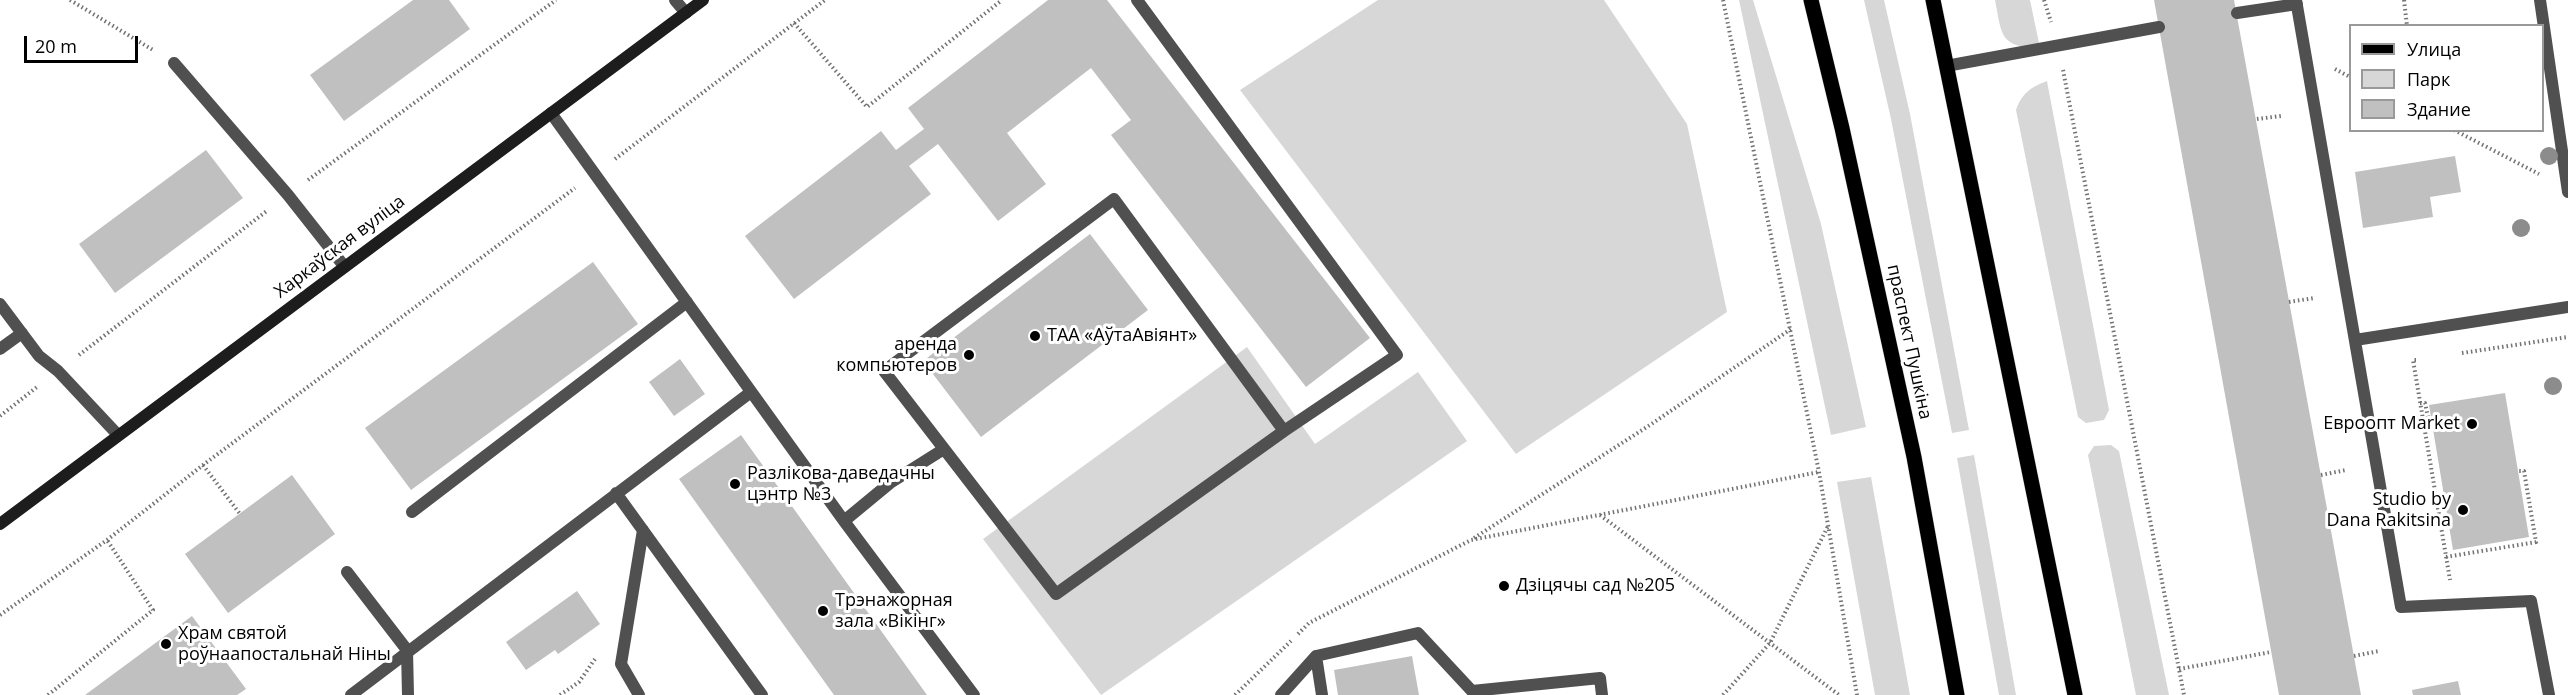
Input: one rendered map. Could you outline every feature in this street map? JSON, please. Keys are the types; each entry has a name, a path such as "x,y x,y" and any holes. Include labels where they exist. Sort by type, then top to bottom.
{"main road":[{"name":"Харкаўская вуліца","path":"0,524 703,0"},
{"name":"праспект Пушкіна","path":"1810,0 1844,140 1914,457 1958,695"},
{"path":"1933,0 2075,695"}],"lane":[{"path":"675,0 686,13"},
{"path":"1137,0 1397,355 1284,431 1056,594 885,371 1114,199 1284,431"},
{"path":"2540,0 2544,24"},
{"path":"2237,13 2296,2 2401,607 2531,601 2549,695"},
{"path":"1946,66 2159,27"},
{"path":"2544,27 2568,191"},
{"path":"174,63 288,195 344,266"},
{"path":"551,113 844,521 974,695"},
{"path":"412,512 687,302"},
{"path":"0,304 39,356 58,371 118,435"},
{"path":"2355,340 2568,307"},
{"path":"0,349 22,333"},
{"path":"351,695 407,650 751,392"},
{"path":"844,521 890,483 944,449"},
{"path":"616,493 762,695"},
{"path":"639,695 621,664 643,530"},
{"path":"347,572 407,650 408,695"},
{"path":"1281,695 1316,656 1418,633 1472,691 1600,678 1602,695"},
{"path":"1316,656 1322,695"}],"path":[{"path":"70,0 174,63"},
{"path":"0,615 107,540 203,465 825,0"},
{"path":"794,23 867,107 1002,0"},
{"path":"1723,0 1792,329 1857,695"},
{"path":"2404,0 2407,24"},
{"path":"2044,1 2058,46 2184,695"},
{"path":"2257,119 2281,116"},
{"path":"2458,132 2568,191"},
{"path":"2470,132 2471,139"},
{"path":"2289,302 2314,298"},
{"path":"1235,695 1309,623 1471,540 1650,425 1792,329"},
{"path":"2457,353 2568,337"},
{"path":"2424,358 2413,360 2420,404 2427,417 2454,604"},
{"path":"203,465 240,514"},
{"path":"2321,475 2346,470"},
{"path":"2446,557 2536,542 2524,471 2518,471"},
{"path":"1471,540 1819,472"},
{"path":"1599,514 1839,695"},
{"path":"1723,695 1770,643 1828,525"},
{"path":"48,695 153,610 107,540"},
{"path":"2479,545 2479,551"},
{"path":"2354,656 2379,651"},
{"path":"2179,669 2271,652"}],"green space":[{"path":"1378,0 1604,0 1687,124 1727,312 1516,454 1240,90"},
{"path":"1739,0 1753,0 1821,224 1866,427 1831,435"},
{"path":"1864,0 1884,0 1910,114 1969,430 1952,433 1891,119"},
{"path":"1995,0 2030,0 2040,48 2017,45 2005,37 1999,23"},
{"path":"2047,81 2109,410 2104,420 2086,423 2078,417 2016,110 2028,91"},
{"path":"1247,347 1315,444 1418,372 1467,441 1101,695 983,539"},
{"path":"2111,445 2119,451 2169,695 2136,695 2088,455 2094,446"},
{"path":"1974,455 2016,695 1999,695 1957,458"},
{"path":"1871,477 1910,695 1875,695 1837,482"}],"building":[{"path":"413,0 449,0 470,29 344,121 310,75"},
{"path":"1048,0 1107,0 1370,338 1306,387 1111,135 1131,120 1091,68 1007,133 1046,184 998,221 938,144 909,166 931,194 794,299 745,236 881,131 896,150 924,129 908,108"},
{"path":"2154,0 2234,0 2361,695 2279,695"},
{"path":"206,150 243,198 115,293 79,244"},
{"path":"2455,156 2461,192 2430,197 2433,217 2363,228 2355,172"},
{"name":"ТАА «АўтаАвіянт»","path":"1090,234 1148,310 981,437 923,361"},
{"path":"593,262 638,324 411,490 365,428"},
{"path":"680,359 705,394 674,416 649,382"},
{"path":"2505,393 2529,537 2453,550 2429,405"},
{"path":"741,435 927,695 834,695 679,479"},
{"path":"292,475 335,534 228,613 185,554"},
{"path":"577,591 600,624 558,654 555,650 526,670 506,642"},
{"path":"192,616 246,689 237,695 85,695"},
{"path":"1412,656 1419,695 1338,695 1334,670"},
{"path":"2458,681 2461,695 2413,695 2412,690"}],"place":[{"name":"ТАА «АўтаАвіянт»","path":"1035,336"},
{"name":"аренда компьютеров","path":"969,355"},
{"name":"Евроопт Market","path":"2472,424"},
{"name":"Разлікова-даведачны цэнтр №3","path":"735,484"},
{"name":"Studio by Dana Rakitsina","path":"2463,510"},
{"name":"Дзіцячы сад №205","path":"1504,586"},
{"name":"Трэнажорная зала «Вікінг»","path":"823,611"},
{"name":"Храм святой роўнаапостальнай Ніны","path":"166,644"}]}
